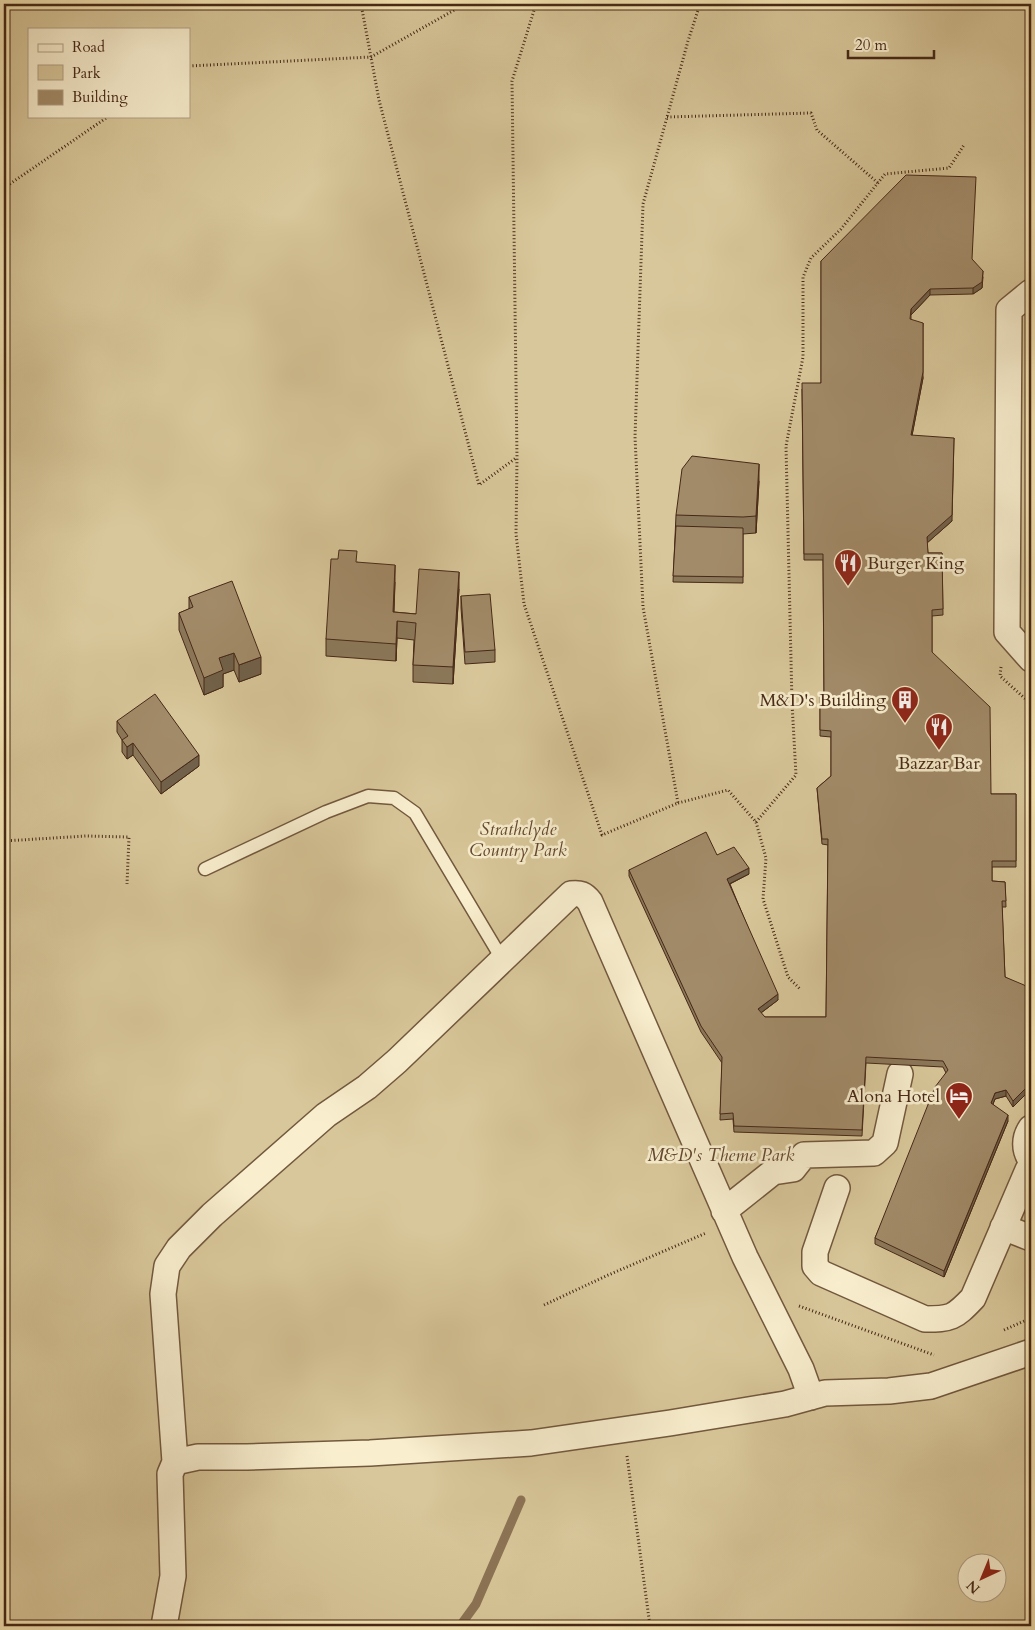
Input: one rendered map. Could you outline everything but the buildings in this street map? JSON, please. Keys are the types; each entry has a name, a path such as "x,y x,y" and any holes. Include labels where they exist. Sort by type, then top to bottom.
{"street":[{"path":"1031,292 1009,310 1007,632 1031,659"},
{"path":"164,1626 172,1576 170,1474 175,1462 163,1294 166,1266 179,1248 212,1215 326,1116 367,1087 397,1061 571,894 580,893 590,902 727,1217 745,1257 802,1369 811,1397"},
{"path":"727,1217 773,1172 792,1169 804,1155 874,1153 885,1143 900,1074"},
{"path":"1031,1128 1028,1132 1026,1149 1031,1160"},
{"path":"837,1188 815,1252 815,1266 821,1273 925,1319 943,1319 958,1313 972,1298 1031,1166"},
{"path":"1003,1226 1031,1238"},
{"path":"175,1462 198,1457 370,1453 520,1444 624,1430 785,1404 825,1393 889,1391 930,1386 1031,1352"}],"lane":[{"path":"205,869 326,812 368,796 394,798 415,813 502,959"}],"path":[{"path":"362,4 379,100 479,485 517,458"},
{"path":"190,66 371,57 465,4"},
{"path":"536,4 512,81 517,458 516,534 524,604 602,835 678,803 728,790 756,822 766,858 763,899 788,977 800,989"},
{"path":"678,803 643,607 635,437 643,204 700,4"},
{"path":"667,117 811,113 817,130 878,183"},
{"path":"4,188 106,118"},
{"path":"756,822 796,776 792,703 786,446 803,357 803,277 811,258 841,228 885,174 949,168 964,145"},
{"path":"4,841 86,836 128,837 128,884"},
{"path":"544,1305 667,1248 727,1217"},
{"path":"624,1430 650,1626"}],"green space":[{"name":"Strathclyde Country Park","path":"4,4 1031,4 1031,1626 4,1626"}],"waterway":[{"path":"460,1626 476,1604 521,1500"}],"place":[{"name":"Burger King","path":"848,587"},
{"name":"M&D's Building","path":"905,724"},
{"name":"Bazzar Bar","path":"939,751"},
{"name":"Alona Hotel","path":"959,1120"}],"park label":[{"name":"M&D's Theme Park","path":"721,1155"}]}
